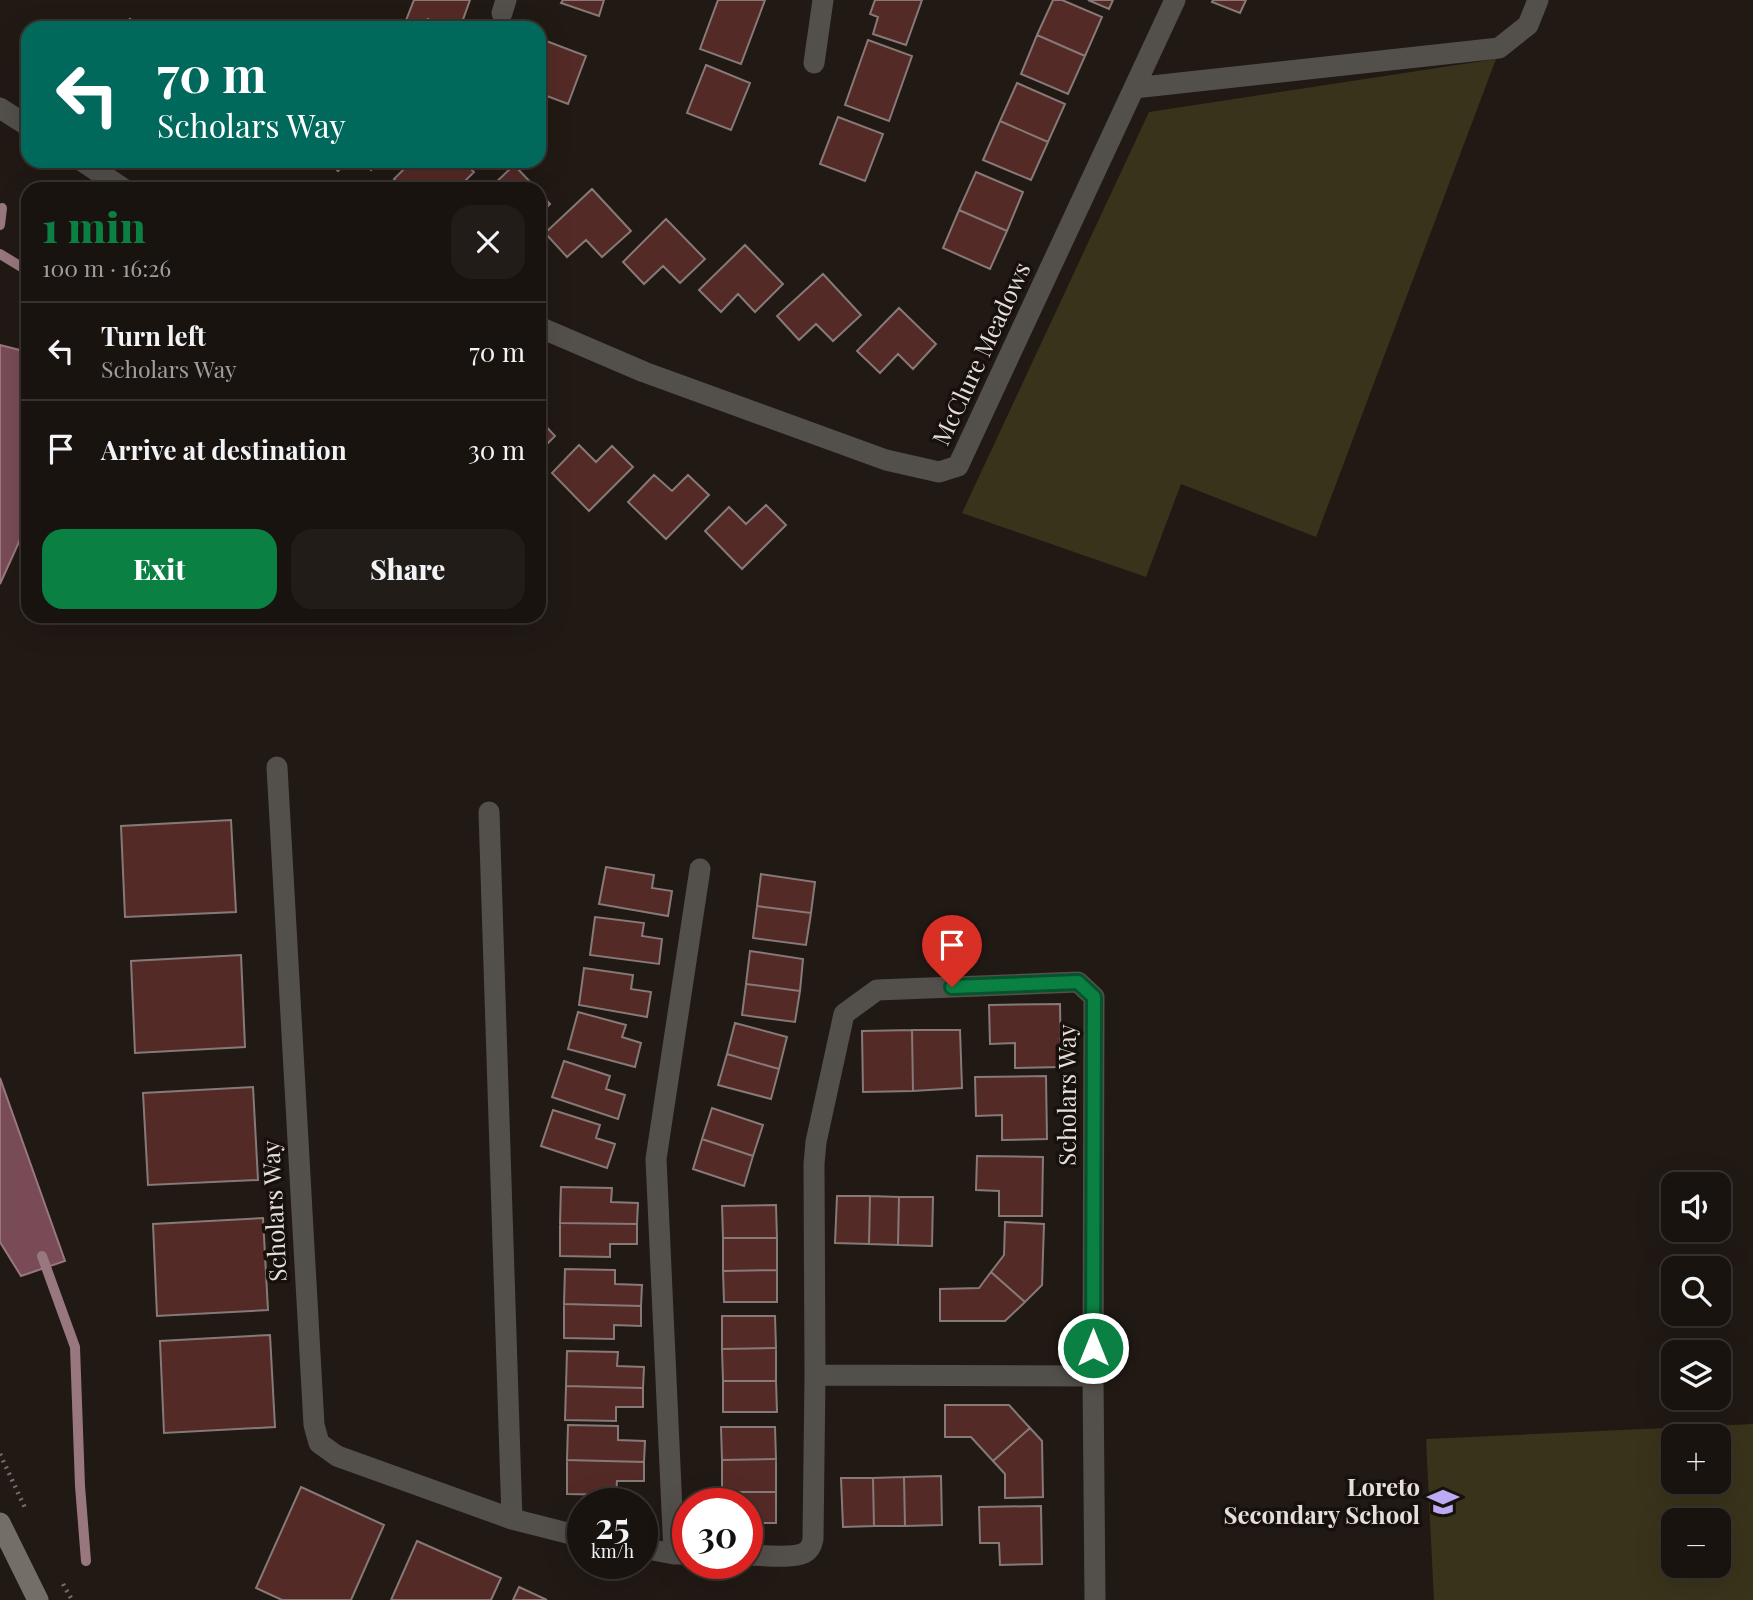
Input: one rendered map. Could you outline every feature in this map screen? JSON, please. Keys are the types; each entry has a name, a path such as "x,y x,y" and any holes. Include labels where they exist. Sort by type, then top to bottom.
{"main road":[{"path":"0,1523 38,1600"}],"street":[{"path":"814,63 823,0"},
{"name":"McClure Meadows","path":"546,330 644,372 886,460 939,472 958,466 1175,0"},
{"path":"1134,88 1499,48 1528,25 1538,0"},
{"path":"0,108 21,122"},
{"path":"92,168 114,182"},
{"name":"Scholars Way","path":"277,767 313,1411 319,1443 337,1456 512,1519 567,1532"},
{"path":"488,812 512,1519"},
{"path":"677,1488 656,1159 700,869"},
{"name":"Scholars Way","path":"763,1555 804,1553 811,1548 813,1539 816,1375 814,1164 816,1142 844,1014 877,990 1078,982 1094,997 1095,1600"},
{"path":"816,1375 1093,1376"}],"shaded area":[{"path":"1496,59 1316,537 1181,484 1146,577 962,513 1149,112"},
{"path":"0,345 21,350 21,538 0,584"},
{"path":"0,1078 65,1261 21,1276 0,1242"},
{"path":"1753,1424 1753,1600 1434,1600 1426,1439 1661,1428 1661,1494 1731,1494 1731,1425"}],"building":[{"path":"414,0 470,0 462,21 406,21"},
{"path":"563,0 604,0 599,16 561,3"},
{"path":"718,0 765,0 741,64 700,49"},
{"path":"875,0 922,0 906,45 873,34 878,17 870,14"},
{"path":"1053,0 1062,0 1102,17 1085,56 1037,35"},
{"path":"1088,0 1113,0 1109,9"},
{"path":"1246,0 1240,13 1212,2"},
{"path":"1037,35 1085,56 1068,94 1021,74"},
{"path":"868,40 912,56 889,121 845,105"},
{"path":"546,41 586,56 568,104 546,96"},
{"path":"706,65 750,83 731,130 687,113"},
{"path":"1017,83 1065,104 1048,142 1000,121"},
{"path":"838,117 883,134 865,181 820,164"},
{"path":"1000,121 1048,142 1031,180 983,160"},
{"path":"405,168 470,168 474,172 464,182 397,182 394,179"},
{"path":"511,168 517,168 530,182 496,182"},
{"path":"976,172 1023,192 1007,231 959,210"},
{"path":"592,189 631,231 602,257 586,240 567,257 546,232"},
{"path":"959,210 1007,231 990,269 943,248"},
{"path":"666,219 705,259 680,283 663,266 644,284 623,262"},
{"path":"745,245 783,284 755,312 738,294 721,312 699,290"},
{"path":"823,274 861,315 833,341 816,324 799,340 777,316"},
{"path":"899,308 936,344 913,369 898,354 880,373 857,351"},
{"path":"546,426 555,436 546,445"},
{"path":"579,445 596,462 612,446 633,467 589,511 552,473"},
{"path":"654,475 672,491 688,475 709,495 666,539 628,502"},
{"path":"766,505 786,525 742,569 705,531 729,507 746,524"},
{"path":"231,820 236,912 125,917 121,826"},
{"path":"606,867 654,875 652,888 672,891 668,916 599,904"},
{"path":"761,874 815,882 811,913 757,906"},
{"path":"757,906 811,913 806,945 753,938"},
{"path":"595,917 644,923 642,936 662,939 659,964 590,955"},
{"path":"750,951 803,959 800,991 746,984"},
{"path":"241,955 245,1047 135,1053 131,961"},
{"path":"584,968 633,975 631,989 651,992 647,1017 579,1005"},
{"path":"746,984 800,991 795,1022 742,1015"},
{"path":"1060,1004 1061,1067 1015,1068 1015,1043 990,1044 989,1005"},
{"path":"578,1012 626,1025 622,1037 641,1043 635,1067 568,1049"},
{"path":"735,1023 787,1037 779,1069 727,1054"},
{"path":"912,1030 913,1091 863,1092 862,1031"},
{"path":"912,1030 960,1030 962,1088 913,1091"},
{"path":"727,1054 779,1069 771,1099 718,1085"},
{"path":"564,1061 610,1076 606,1089 625,1095 618,1119 552,1097"},
{"path":"1046,1076 1047,1139 1002,1140 1002,1115 976,1116 975,1077"},
{"path":"253,1087 258,1180 148,1185 143,1093"},
{"path":"712,1108 763,1125 753,1156 702,1139"},
{"path":"553,1110 600,1125 596,1138 615,1144 607,1168 541,1146"},
{"path":"702,1139 753,1156 744,1186 693,1169"},
{"path":"977,1156 1043,1157 1042,1216 999,1216 999,1191 976,1190"},
{"path":"561,1187 612,1188 611,1202 638,1203 637,1224 560,1223"},
{"path":"837,1196 870,1196 869,1244 835,1243"},
{"path":"870,1196 899,1197 898,1245 869,1244"},
{"path":"899,1197 933,1197 932,1246 898,1245"},
{"path":"776,1205 777,1238 723,1238 722,1206"},
{"path":"263,1218 268,1310 157,1316 153,1224"},
{"path":"1005,1222 1044,1224 1042,1285 1025,1302 991,1272 1004,1255"},
{"path":"560,1223 637,1224 637,1244 610,1244 610,1257 560,1256"},
{"path":"723,1238 777,1238 777,1270 723,1271"},
{"path":"565,1269 615,1270 615,1284 642,1285 641,1306 564,1304"},
{"path":"777,1270 777,1302 724,1302 723,1271"},
{"path":"991,1272 1025,1302 1005,1321 940,1321 940,1289 979,1288"},
{"path":"564,1304 641,1306 641,1326 614,1325 614,1339 564,1338"},
{"path":"722,1316 775,1316 776,1348 722,1349"},
{"path":"270,1335 275,1427 164,1433 160,1341"},
{"path":"776,1348 776,1381 723,1381 722,1349"},
{"path":"567,1351 618,1352 617,1366 644,1367 643,1388 566,1386"},
{"path":"723,1381 776,1381 777,1412 723,1412"},
{"path":"566,1386 643,1388 643,1407 616,1407 616,1421 565,1420"},
{"path":"945,1405 1009,1405 1030,1428 993,1461 971,1437 945,1437"},
{"path":"568,1425 618,1426 618,1440 645,1441 644,1462 567,1460"},
{"path":"721,1427 775,1427 776,1459 722,1460"},
{"path":"1030,1428 1042,1441 1043,1497 1005,1498 1005,1474 993,1461"},
{"path":"776,1459 776,1492 763,1492 763,1488 722,1488 722,1460"},
{"path":"567,1460 644,1462 644,1481 617,1481 616,1488 567,1488"},
{"path":"941,1476 942,1525 905,1526 904,1477"},
{"path":"904,1477 905,1526 874,1526 873,1478"},
{"path":"841,1478 873,1478 874,1526 843,1527"},
{"path":"301,1487 384,1525 351,1600 282,1600 256,1588"},
{"path":"763,1492 776,1492 776,1523 763,1523"},
{"path":"1041,1506 1042,1564 1000,1565 999,1543 980,1543 979,1507"},
{"path":"417,1541 501,1578 491,1600 391,1600"},
{"path":"519,1587 547,1600 513,1600"}],"waterway":[{"path":"0,225 2,208"},
{"path":"0,254 21,267"},
{"path":"42,1256 75,1347 80,1486 86,1561"}],"place":[{"name":"Loreto Secondary School","path":"1443,1502"}],"route":[{"path":"952,987 1078,982 1094,997 1093,1348"}]}
